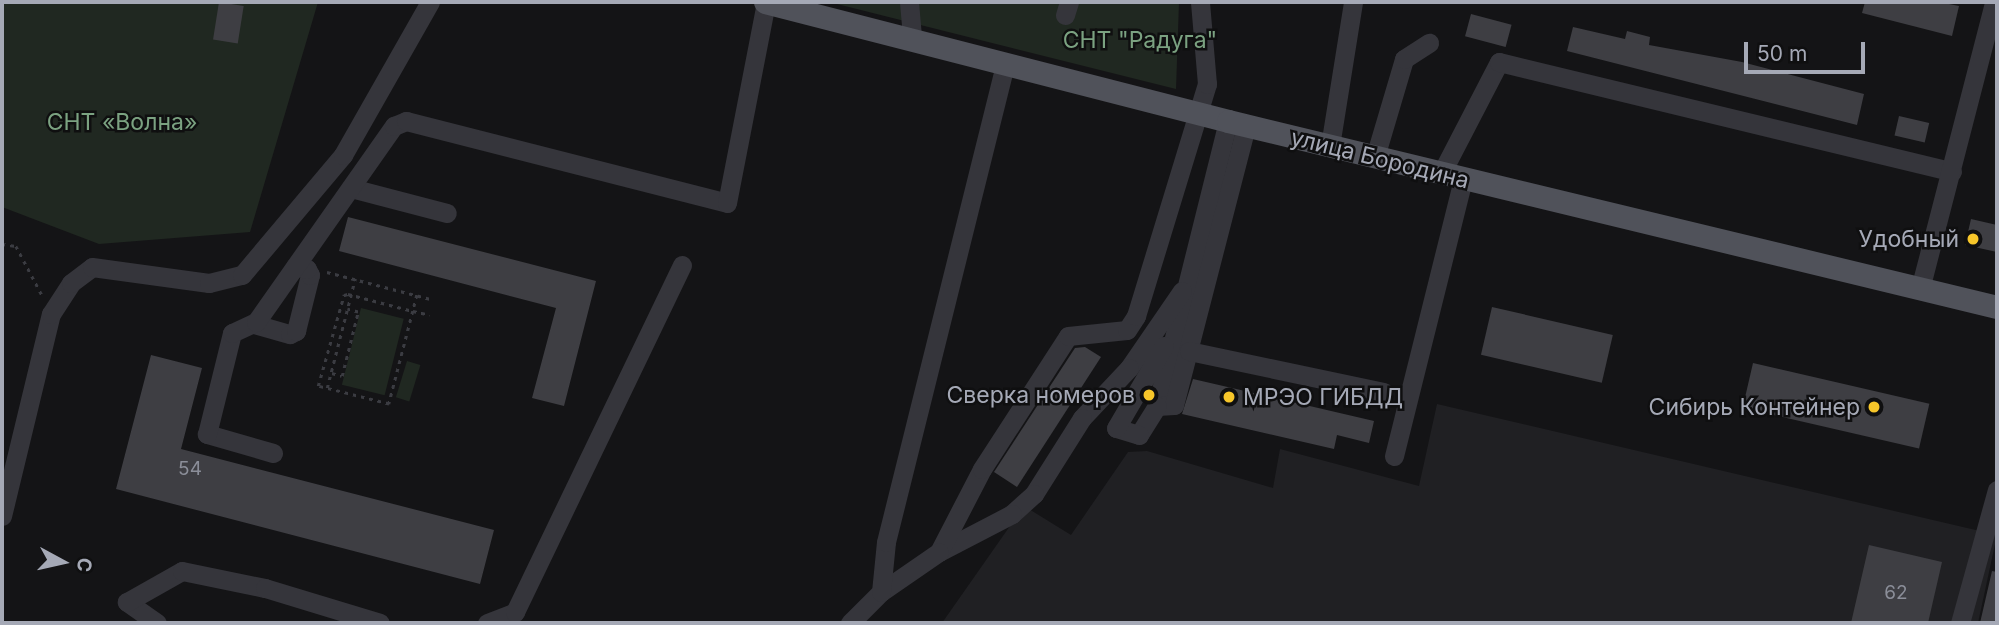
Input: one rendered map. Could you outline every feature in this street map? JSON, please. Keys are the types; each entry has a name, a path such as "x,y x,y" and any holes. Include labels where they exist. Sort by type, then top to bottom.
{"main road":[{"name":"улица Бородина","path":"766,2 912,37 1375,158 1997,307"}],"street":[{"path":"2,516 51,314 71,283 92,267 209,284 242,275 343,155 430,2"},
{"path":"273,453 207,434 232,333 254,324 303,269 351,188 394,126 406,121 727,203 766,2"},
{"path":"909,2 912,37"},
{"path":"939,552 982,469 1068,336 1127,330 1136,316 1196,110 1207,83 1200,2"},
{"path":"1330,146 1353,2"},
{"path":"1920,289 1994,2"},
{"path":"1375,158 1404,59 1429,43"},
{"path":"1394,456 1452,177 1499,62 1952,172"},
{"path":"881,592 886,542 1005,63"},
{"path":"1172,333 1116,428 1139,435 1157,406 1182,291 1237,123"},
{"path":"1157,406 1174,405 1189,351 1237,123"},
{"path":"351,188 447,212"},
{"path":"487,623 515,612 682,265"},
{"path":"254,324 294,333 303,269"},
{"path":"850,623 881,592 939,552 1012,514 1034,494 1082,418 1129,368 1182,291"},
{"path":"1189,351 1384,392"},
{"path":"1960,623 1997,490"},
{"path":"157,623 127,603 181,571 265,587 380,623"}],"path":[{"path":"2,244 16,247 51,314"},
{"path":"303,269 355,279 431,299"},
{"path":"327,388 355,279"},
{"path":"417,295 413,311 389,404 318,386 341,299 351,295 413,311 430,315"},
{"path":"331,373 342,376 358,312 347,309"}],"shaded area":[{"path":"1437,404 1997,535 1978,623 942,623 1024,506 1071,535 1128,452 1147,451 1273,488 1280,449 1419,486"}],"green space":[{"name":"СНТ «Волна»","path":"2,2 318,2 250,232 99,244 2,207"},
{"name":"СНТ \"Радуга\"","path":"829,2 1179,2 1176,89"},
{"path":"361,308 404,319 385,395 342,385"},
{"path":"407,361 420,365 409,401 396,397"}],"building":[{"path":"219,2 244,6 238,43 213,40"},
{"path":"1865,2 1939,2 1959,6 1952,36 1862,13"},
{"path":"1471,14 1512,25 1506,47 1465,36"},
{"path":"1573,27 1625,39 1627,31 1650,37 1649,45 1742,62 1864,94 1857,125 1567,51"},
{"path":"1899,116 1929,123 1925,142 1895,135"},
{"path":"348,217 596,281 564,406 532,398 556,308 339,251"},
{"path":"1971,219 1997,225 1997,252 1965,245"},
{"path":"1492,307 1613,335 1602,383 1481,355"},
{"path":"1085,347 1101,357 1017,487 994,472 1075,348"},
{"path":"151,355 202,368 181,449 494,530 480,584 116,489"},
{"path":"1753,363 1929,404 1919,449 1743,408"},
{"name":"МРЭО ГИБДД","path":"1193,379 1374,421 1369,443 1337,435 1334,449 1182,414"},
{"path":"1869,545 1942,562 1928,623 1851,623"},
{"path":"1992,571 1997,572 1995,623 1980,623"}],"place":[{"name":"Удобный","path":"1973,239"},
{"name":"Сверка номеров","path":"1149,395"},
{"name":"МРЭО ГИБДД","path":"1229,397"},
{"name":"Сибирь Контейнер","path":"1874,407"}]}
